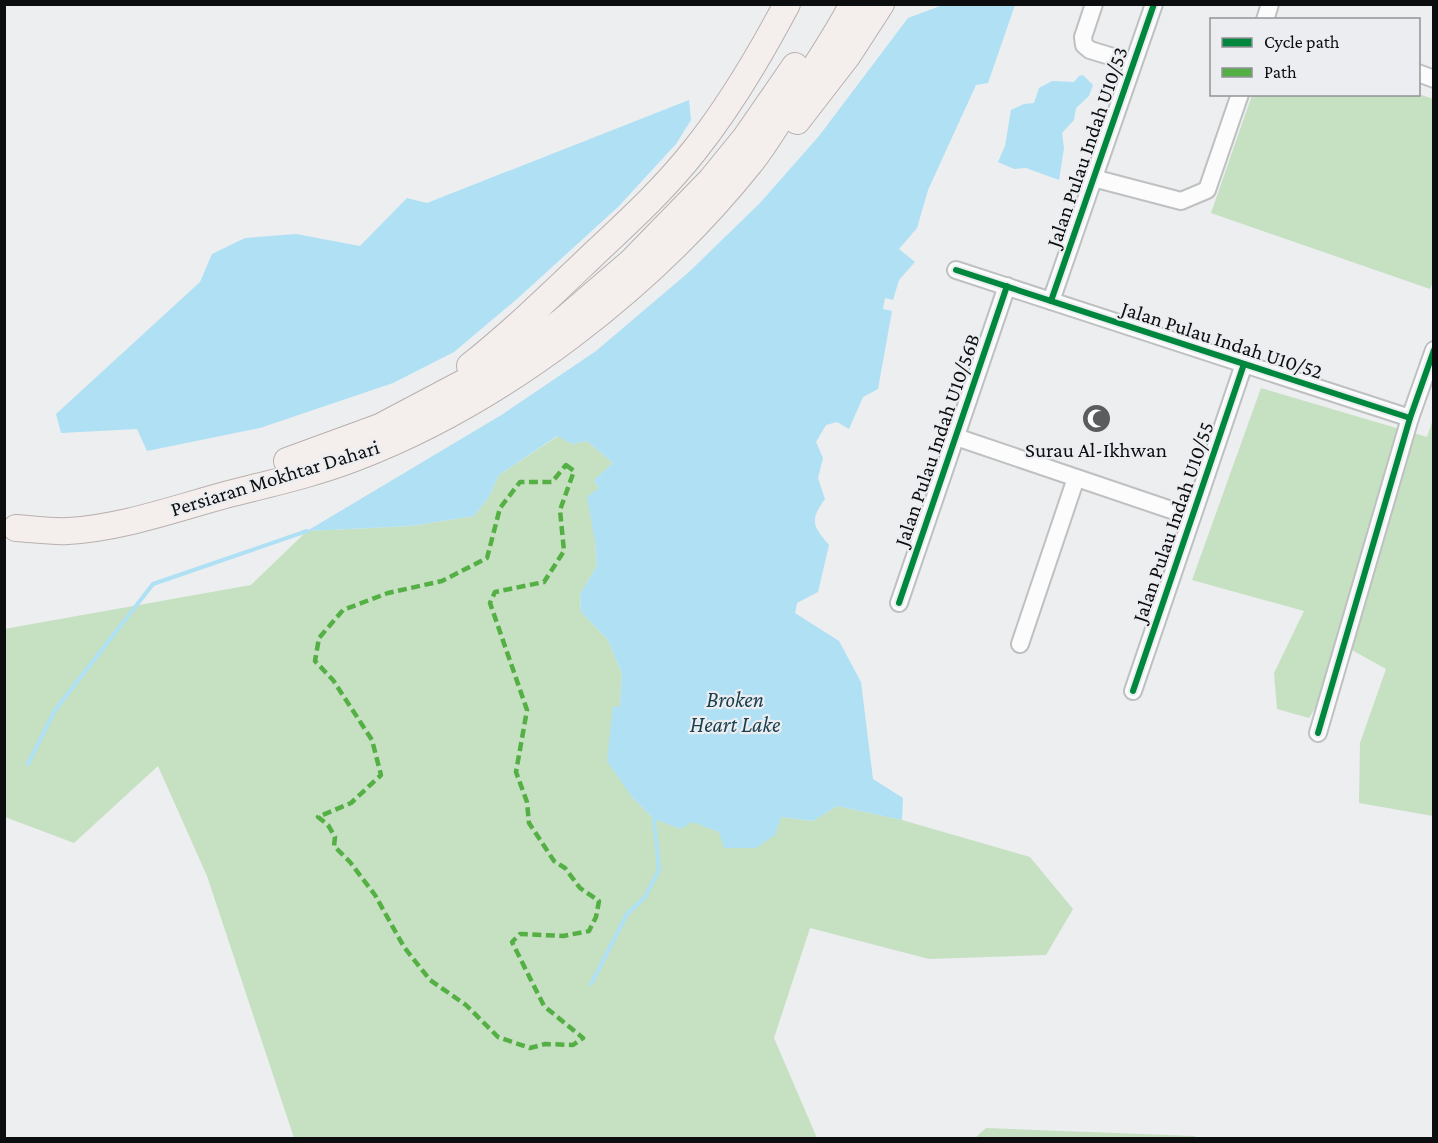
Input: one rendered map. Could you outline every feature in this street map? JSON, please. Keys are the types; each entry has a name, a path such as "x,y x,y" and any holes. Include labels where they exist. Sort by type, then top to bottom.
{"main road":[{"path":"418,407 505,335 655,196 695,150 725,107 750,70 787,4"},
{"name":"Persiaran Mokhtar Dahari","path":"10,529 124,510 207,488 380,427 486,371 560,323 631,262 711,180 746,137 818,32 833,4"},
{"name":"Persiaran Mokhtar Dahari","path":"10,529 68,531 116,524 262,485 354,458 424,428 472,401 562,342 617,300 664,257 752,161 808,79 853,4"},
{"path":"752,161 786,134 848,55 881,4"}],"street":[{"path":"1094,4 1083,37 1084,45 1090,50 1133,63"},
{"name":"Jalan Pulau Indah U10/53","path":"1051,301 1154,4"},
{"path":"1420,73 1434,79"},
{"path":"1093,178 1181,201 1207,190 1239,96"},
{"name":"Jalan Pulau Indah U10/52","path":"956,270 1410,418"},
{"name":"Jalan Pulau Indah U10/56B","path":"899,603 1007,286"},
{"path":"1318,733 1410,418 1434,350"},
{"name":"Jalan Pulau Indah U10/55","path":"1133,691 1244,364"},
{"path":"956,437 1192,517"},
{"path":"1020,645 1077,478"}],"green space":[{"path":"1420,94 1433,99 1434,280 1430,289 1211,213 1252,96"},
{"path":"1261,388 1427,437 1433,419 1433,816 1359,803 1360,743 1386,669 1352,650 1309,718 1277,709 1274,673 1304,611 1192,580"},
{"path":"558,436 572,444 587,441 613,463 594,480 599,488 595,541 597,566 580,594 581,612 608,640 622,674 620,708 613,706 632,797 654,819 681,829 692,821 719,832 725,848 781,817 813,821 837,806 902,820 1030,857 1073,909 1046,955 929,959 810,928 774,1038 817,1138 294,1138 207,876 158,766 74,843 5,817 4,629 251,585 307,531 411,526 474,516 489,497 499,475"},
{"path":"986,1128 1194,1136 1199,1138 975,1138"}],"water":[{"name":"Broken Heart Lake","path":"943,5 1015,5 988,83 976,85 928,190 917,228 899,249 915,262 899,280 893,300 885,298 883,309 892,311 878,389 863,397 849,429 837,422 826,425 816,442 823,458 818,478 825,499 817,513 815,523 819,533 829,545 818,592 797,603 795,613 839,641 861,682 873,779 903,798 902,820 837,806 813,821 781,817 775,835 756,848 724,848 719,832 692,822 681,829 654,819 632,797 607,761 613,706 620,707 622,674 608,640 581,612 580,594 597,566 587,497 599,488 594,480 613,463 587,441 572,444 557,436 499,475 489,497 474,516 411,526 307,531 503,414 596,351 689,272 760,203 819,136 908,18"},
{"path":"1083,75 1093,85 1089,96 1076,108 1074,120 1062,133 1064,148 1059,180 1026,168 1014,169 998,162 1005,146 1011,110 1024,104 1034,103 1039,88 1052,81 1074,82"},
{"path":"689,100 691,120 676,144 618,207 518,298 454,352 393,383 260,428 147,451 137,429 61,433 56,414 200,282 212,254 245,238 296,234 360,246 407,198 427,203"}],"waterway":[{"path":"28,764 55,710 153,584 307,531"},
{"path":"591,984 627,914 645,897 659,870 654,819"}],"marked path":[{"path":"566,465 574,471 560,510 564,551 544,582 495,592 490,603 527,710 516,772 527,802 529,823 554,861 565,868 580,888 599,901 596,917 589,931 563,936 520,934 512,942 544,1006 583,1038 573,1045 545,1044 530,1048 498,1037 466,1005 430,980 404,947 375,895 350,862 334,846 335,837 328,825 318,817 351,803 381,775 372,740 333,680 315,661 319,638 343,610 388,593 442,581 487,558 500,508 520,482 552,482 566,465"}],"cycle path":[{"path":"1051,301 1154,4"},
{"path":"956,270 1410,418 1434,350"},
{"path":"899,603 1007,286"},
{"path":"1133,691 1244,364"},
{"path":"1318,733 1410,418"}],"place":[{"name":"Surau Al-Ikhwan","path":"1096,419"}]}
